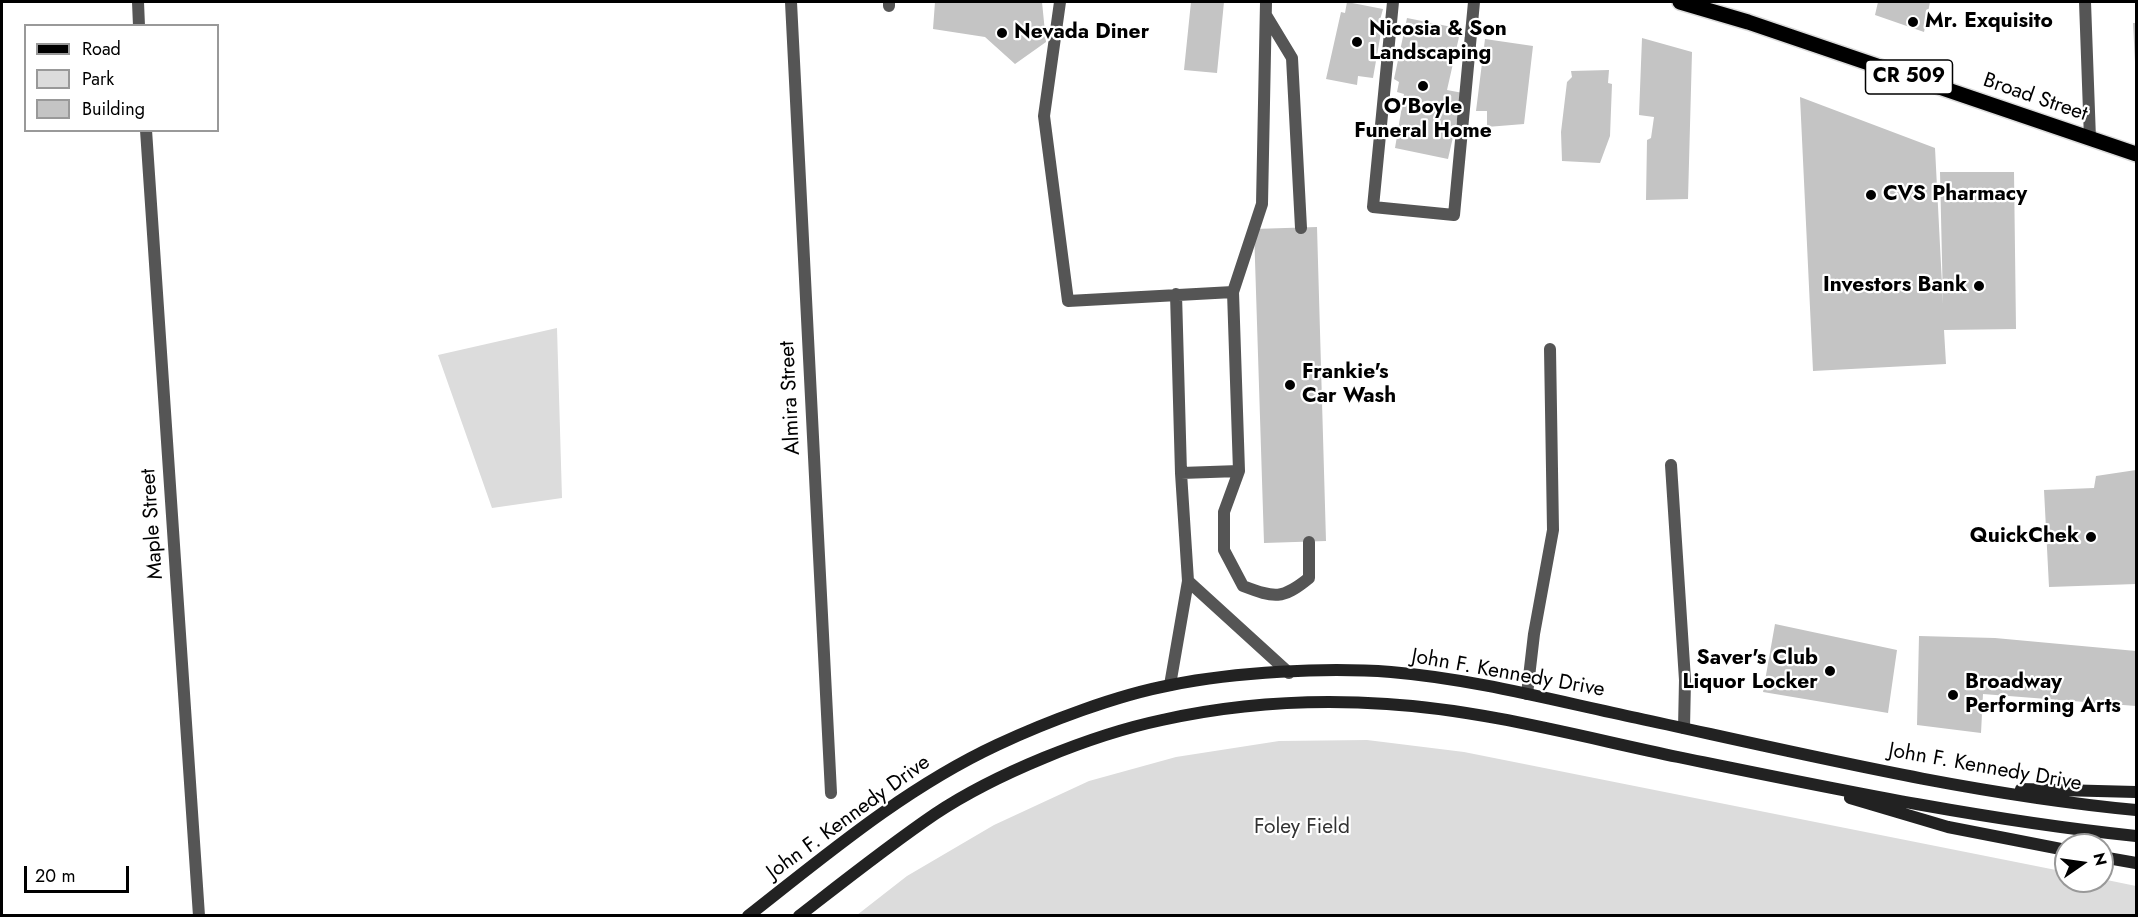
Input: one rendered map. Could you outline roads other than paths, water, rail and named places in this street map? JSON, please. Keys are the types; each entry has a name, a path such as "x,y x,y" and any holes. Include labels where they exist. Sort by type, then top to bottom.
{"main road":[{"name":"Broad Street","path":"1680,2 1701,4 2136,154"},
{"name":"John F. Kennedy Drive","path":"748,915 921,786 997,745 1074,714 1170,685 1320,670 1391,672 1484,685 1925,780 2059,802 2136,810"},
{"path":"799,915 938,812 1010,774 1085,744 1161,720 1235,709 1321,702 1389,704 1478,716 1789,780 2054,828 2136,836"},
{"path":"1789,780 1948,827 2054,848"},
{"path":"1925,780 2038,790 2136,792"},
{"path":"2114,859 2136,863"}],"street":[{"path":"138,2 139,24"},
{"name":"Almira Street","path":"791,2 831,793"},
{"path":"1059,2 1044,116 1068,301 1233,292"},
{"path":"1393,2 1373,207 1454,215 1474,2"},
{"path":"2085,2 2090,139"},
{"path":"1266,8 1292,58 1301,228"},
{"path":"1266,8 1262,204 1233,292 1239,471 1224,512 1224,550 1243,585 1272,597 1291,592 1309,578 1309,542"},
{"name":"Maple Street","path":"146,132 199,915"},
{"path":"1170,685 1188,581 1181,473 1176,294"},
{"path":"1527,694 1534,634 1553,530 1550,349"},
{"path":"1671,465 1685,680 1684,728"},
{"path":"1181,473 1239,471"},
{"path":"1188,581 1289,673"}],"place":[{"name":"Mr. Exquisito","path":"1913,22"},
{"name":"Nevada Diner","path":"1002,33"},
{"name":"Nicosia & Son Landscaping","path":"1357,42"},
{"name":"O'Boyle Funeral Home","path":"1423,86"},
{"name":"CVS Pharmacy","path":"1871,195"},
{"name":"Investors Bank","path":"1979,286"},
{"name":"Frankie's Car Wash","path":"1290,385"},
{"name":"QuickChek","path":"2091,537"},
{"name":"Saver's Club Liquor Locker","path":"1830,671"},
{"name":"Broadway Performing Arts","path":"1953,695"}],"park label":[{"name":"Foley Field","path":"1302,828"}]}
